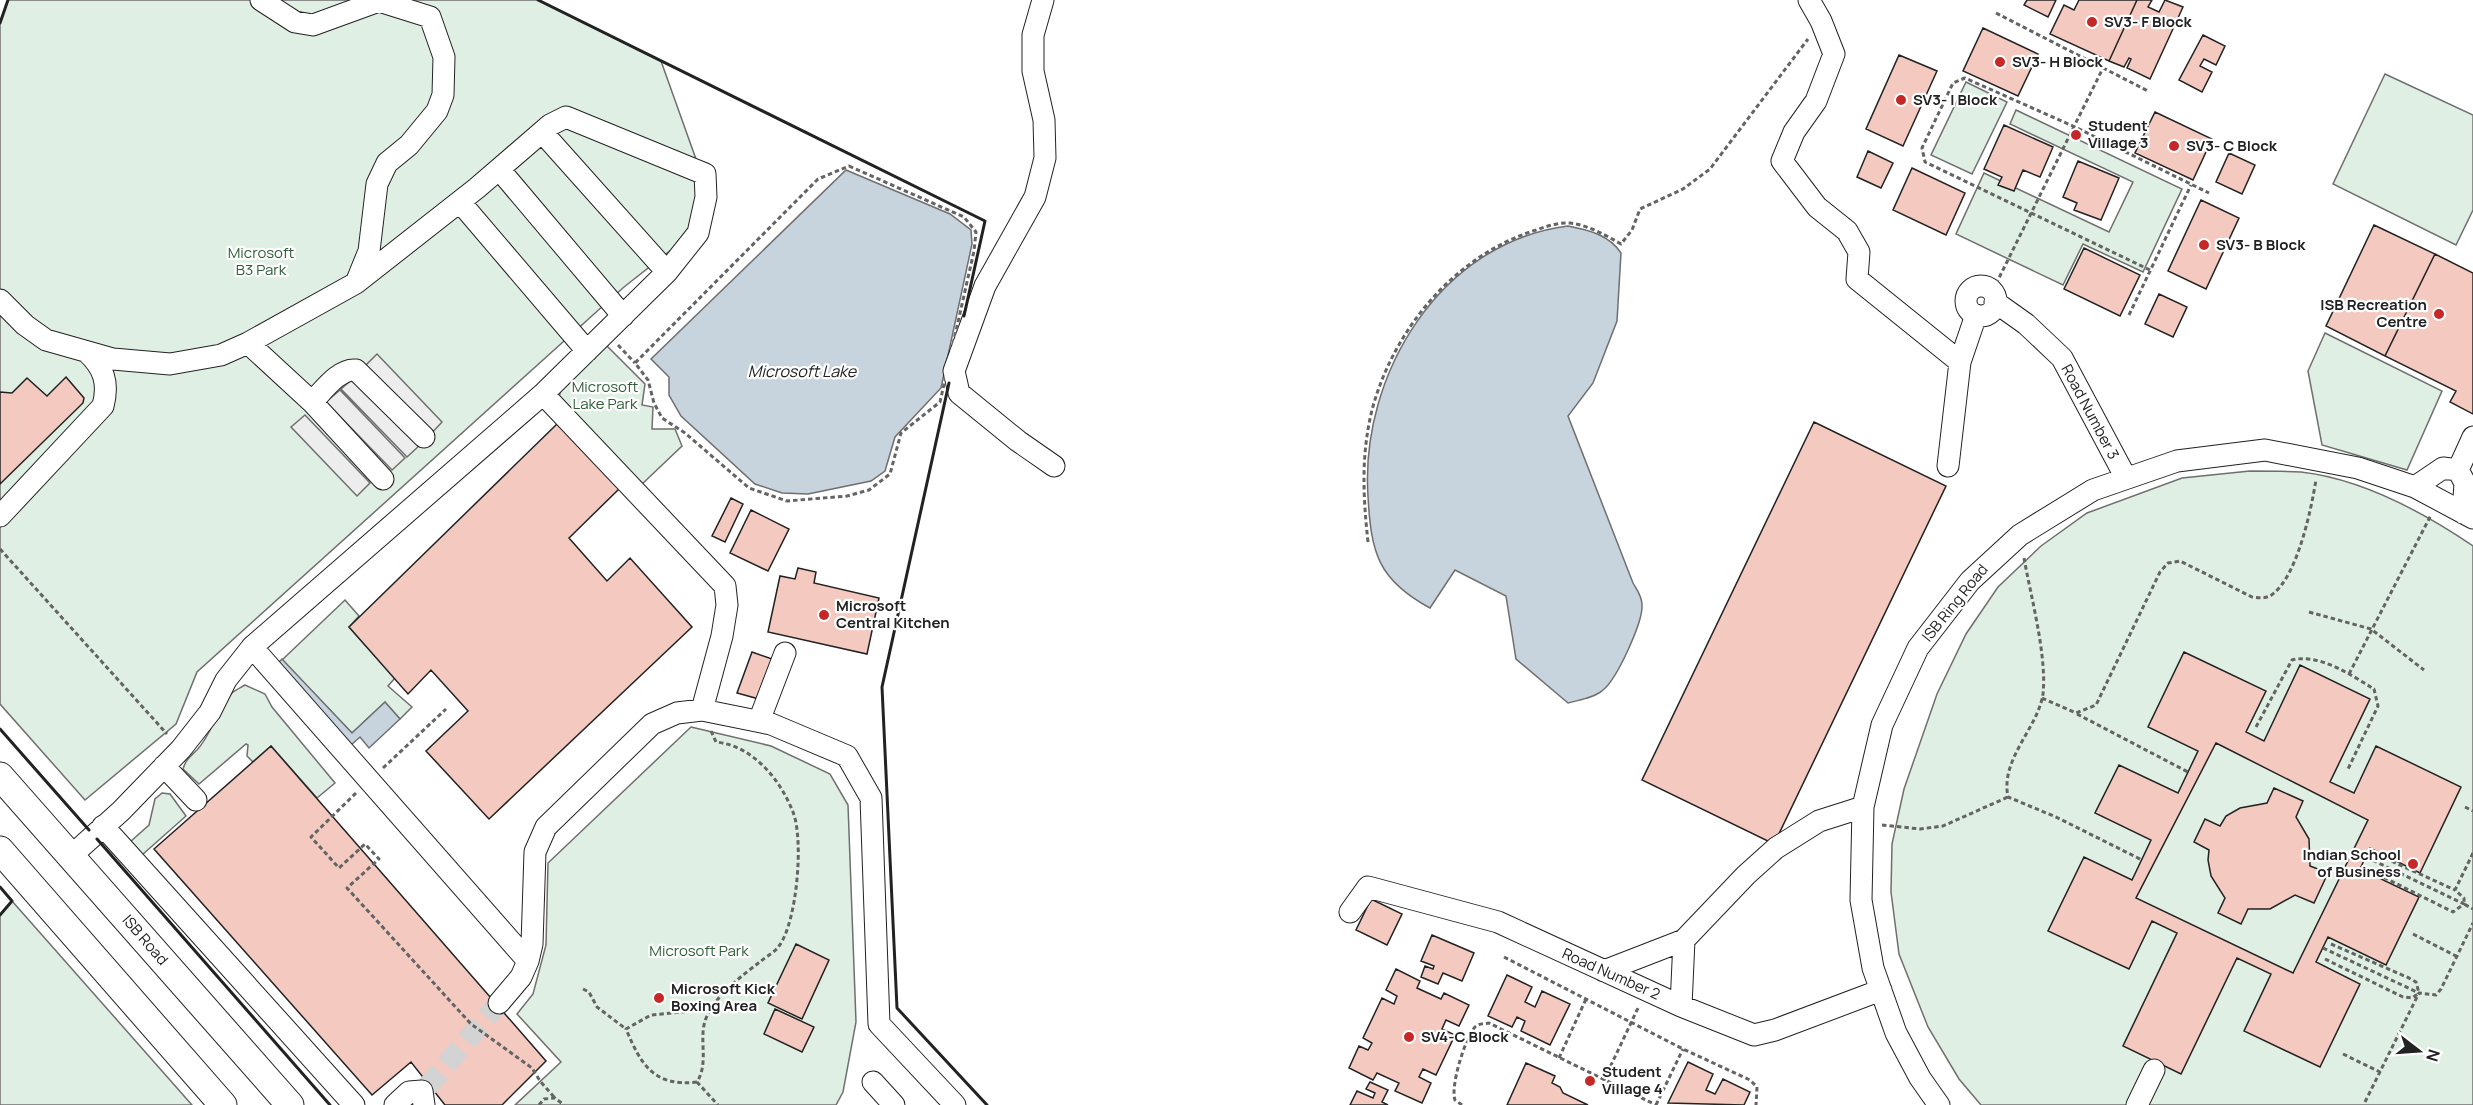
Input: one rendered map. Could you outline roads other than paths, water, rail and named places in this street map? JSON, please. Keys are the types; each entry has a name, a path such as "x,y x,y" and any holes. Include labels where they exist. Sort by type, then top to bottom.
{"main road":[{"name":"ISB Road","path":"0,776 290,1105"},
{"path":"0,850 224,1105"}],"lane":[{"path":"261,0 295,22 313,26 379,1 430,17 444,57 444,95 437,111 409,144 387,163 377,184 369,251 356,283"},
{"path":"1043,0 1033,35 1033,71 1044,120 1045,158 1035,197 985,286 954,371 959,393 1018,441 1054,466"},
{"path":"1809,0 1821,21 1834,54 1816,101 1794,132 1782,161 1817,207 1847,231 1859,252 1857,279 1960,362 1948,466"},
{"path":"0,300 24,325 46,340 87,352 113,358 170,364 221,355 248,343 356,283 460,202 542,132 566,117 705,174 706,197 698,233 667,272 543,394 252,647 226,680 210,712 181,749 71,856"},
{"path":"542,132 667,272"},
{"path":"499,169 623,316"},
{"path":"460,202 587,351"},
{"name":"Road Number 3","path":"1960,362 1976,315 1967,306 1967,294 1976,286 1988,288 2062,358 2126,478"},
{"path":"248,343 312,402 383,479"},
{"path":"0,516 103,406 107,391 104,373 87,352"},
{"path":"312,402 341,374 348,369 356,370 424,437"},
{"path":"543,394 725,586 727,605 722,636 702,710"},
{"path":"2458,470 2473,437"},
{"name":"ISB Ring Road","path":"1939,1105 1920,1078 1896,1033 1873,968 1861,900 1862,815 1882,725 1918,648 1970,581 2020,535 2093,490 2177,460 2265,450 2319,460 2358,468 2415,487 2440,498 2468,515"},
{"path":"2415,487 2443,468 2458,470"},
{"path":"2458,470 2465,483 2468,515"},
{"path":"252,647 528,961"},
{"path":"759,721 785,653"},
{"path":"500,1003 521,977 528,961 532,944 535,852 546,827 652,724 677,713 702,710 759,721 847,756 871,798 879,1024 955,1105"},
{"path":"164,766 196,800"},
{"path":"1604,971 1684,940 1746,874 1776,848 1819,821 1862,815"},
{"path":"104,826 354,1105"},
{"name":"Road Number 2","path":"1350,912 1368,887 1497,922 1681,1006 1754,1035 1774,1030 1881,990"},
{"path":"1681,1006 1684,940"},
{"path":"2137,1105 2154,1071"},
{"path":"873,1082 894,1105"},
{"path":"395,1105 409,1092 424,1095"}],"water":[{"name":"Microsoft Lake","path":"846,170 950,214 971,230 972,244 941,388 895,437 885,471 871,481 808,494 782,493 755,484 681,416 669,395 669,377 651,359"},
{"path":"1568,226 1604,238 1621,253 1617,321 1593,383 1568,416 1642,605 1634,636 1622,663 1609,684 1596,695 1568,703 1516,659 1506,596 1455,570 1430,608 1399,587 1388,575 1375,549 1368,496 1369,450 1378,405 1394,362 1417,322 1446,287 1482,258 1522,237"},
{"path":"282,659 352,733 385,702 400,719 369,748 360,737 351,745 276,665"}],"tunnel":[{"path":"426,1088 499,1003"}],"place":[{"name":"SV3- F Block","path":"2092,22"},
{"name":"SV3- H Block","path":"2000,62"},
{"name":"SV3- I Block","path":"1901,100"},
{"name":"Student Village 3","path":"2076,135"},
{"name":"SV3- C Block","path":"2174,146"},
{"name":"SV3- B Block","path":"2204,245"},
{"name":"ISB Recreation Centre","path":"2439,314"},
{"name":"Microsoft Central Kitchen","path":"824,615"},
{"name":"Indian School of Business","path":"2413,864"},
{"name":"Microsoft Kick Boxing Area","path":"659,998"},
{"name":"SV4-C Block","path":"1409,1037"},
{"name":"Student Village 4","path":"1590,1081"}],"park label":[{"name":"Microsoft B3 Park","path":"261,262"},
{"name":"Microsoft Lake Park","path":"605,396"},
{"name":"Microsoft Park","path":"699,951"}]}
